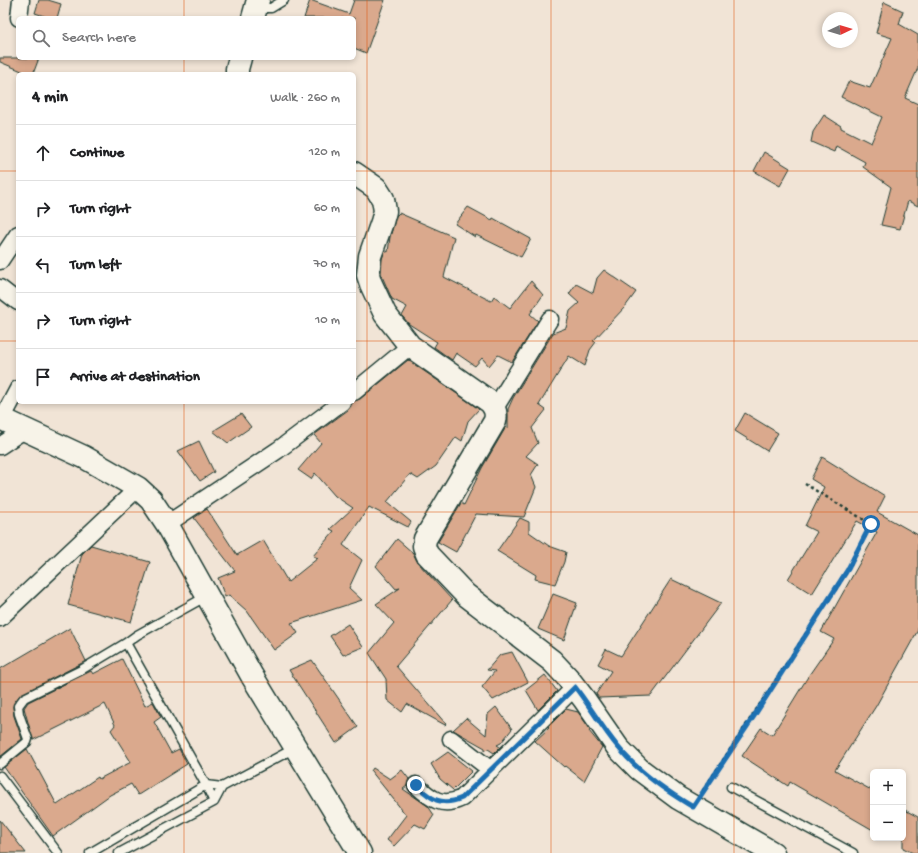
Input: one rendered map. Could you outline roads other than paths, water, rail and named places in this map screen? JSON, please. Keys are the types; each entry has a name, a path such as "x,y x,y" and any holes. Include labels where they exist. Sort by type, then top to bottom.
{"street":[{"path":"19,16 21,0"},
{"path":"237,72 239,60"},
{"path":"356,174 376,188 383,199 385,211 370,256 368,275 385,314 410,346 490,402 495,408 495,421 425,539 424,546 427,554 466,595 552,661 575,687 618,748 634,764 678,798 773,853"},
{"path":"0,261 16,237"},
{"path":"0,288 16,300"},
{"path":"495,408 550,319"},
{"path":"356,390 410,346"},
{"path":"16,393 1,419 84,457 138,488 151,500 167,524 252,676 360,853"},
{"path":"167,524 278,450 339,404"},
{"path":"0,446 24,430"},
{"path":"0,618 138,488"},
{"path":"416,785 427,795 441,802 451,802 462,798 575,687"},
{"path":"451,739 491,770"}],"lane":[{"path":"256,9 271,8 284,0"},
{"path":"0,764 27,742 28,739 19,714 18,706 24,698 80,670 126,643 137,634 208,596"},
{"path":"126,643 206,785 214,802"},
{"path":"119,853 214,802 222,787 296,748"},
{"path":"0,776 58,853"},
{"path":"90,853 206,785 222,787"},
{"path":"731,787 853,853"}]}
